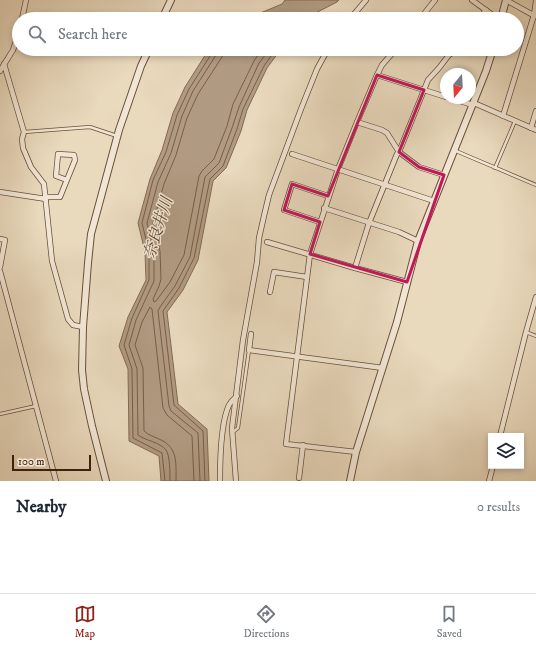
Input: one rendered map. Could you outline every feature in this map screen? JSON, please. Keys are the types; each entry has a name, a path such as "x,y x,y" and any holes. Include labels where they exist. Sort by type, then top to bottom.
{"street":[{"path":"23,12 26,0"},
{"path":"165,12 171,0"},
{"path":"356,12 366,0"},
{"path":"426,12 435,0"},
{"path":"472,0 489,12"},
{"path":"503,12 506,0 535,16"},
{"path":"524,50 535,16 536,1"},
{"path":"0,71 12,52"},
{"path":"106,481 92,426 82,370 83,327 88,263 91,234 117,136 146,56"},
{"path":"236,481 233,432 243,340 257,262 259,238 269,195 317,69 324,56"},
{"path":"356,452 286,444 310,254 338,169 377,75 382,65 390,56"},
{"path":"355,268 369,223 384,184 397,154 400,152 428,80 448,56"},
{"path":"476,96 491,56"},
{"path":"503,116 522,56"},
{"path":"4,64 24,132 22,139 30,167 44,184 52,261 68,319 73,325 83,327"},
{"path":"377,75 440,95"},
{"path":"350,481 356,452 397,322 418,241 473,104 536,130"},
{"path":"531,128 536,111"},
{"path":"357,122 387,133 400,152 419,167 444,175"},
{"path":"0,192 46,198 60,197 67,180 75,160 74,155 58,154 56,176 67,180"},
{"path":"292,154 434,201"},
{"path":"320,222 284,210 292,184 328,196"},
{"path":"324,208 399,232 418,241"},
{"path":"0,239 5,240 0,267"},
{"path":"267,242 407,282"},
{"path":"0,271 56,481"},
{"path":"270,292 274,272 307,277"},
{"path":"501,433 536,296"},
{"path":"251,334 249,350 383,368"},
{"path":"220,481 220,461 226,414 231,402 237,396"},
{"path":"299,478 303,445"},
{"path":"489,481 492,469"}],"lane":[{"path":"495,168 515,121"},
{"path":"24,132 90,127 117,136"},
{"path":"454,150 536,185"},
{"path":"526,332 536,336"},
{"path":"233,432 238,428 249,350"},
{"path":"0,414 36,406"}],"highlighted area":[{"path":"377,75 424,90 399,152 419,167 444,175 407,282 310,254 320,222 284,210 292,184 328,196"}],"water":[{"path":"285,0 339,0 318,12 263,12 282,4"},
{"name":"奈良井川","path":"276,56 267,68 247,110 241,131 226,168 213,181 198,260 183,290 167,312 178,404 207,429 209,481 161,481 159,456 129,441 128,369 119,346 128,317 146,280 145,252 138,223 150,179 162,150 173,113 185,87 204,57"}]}
